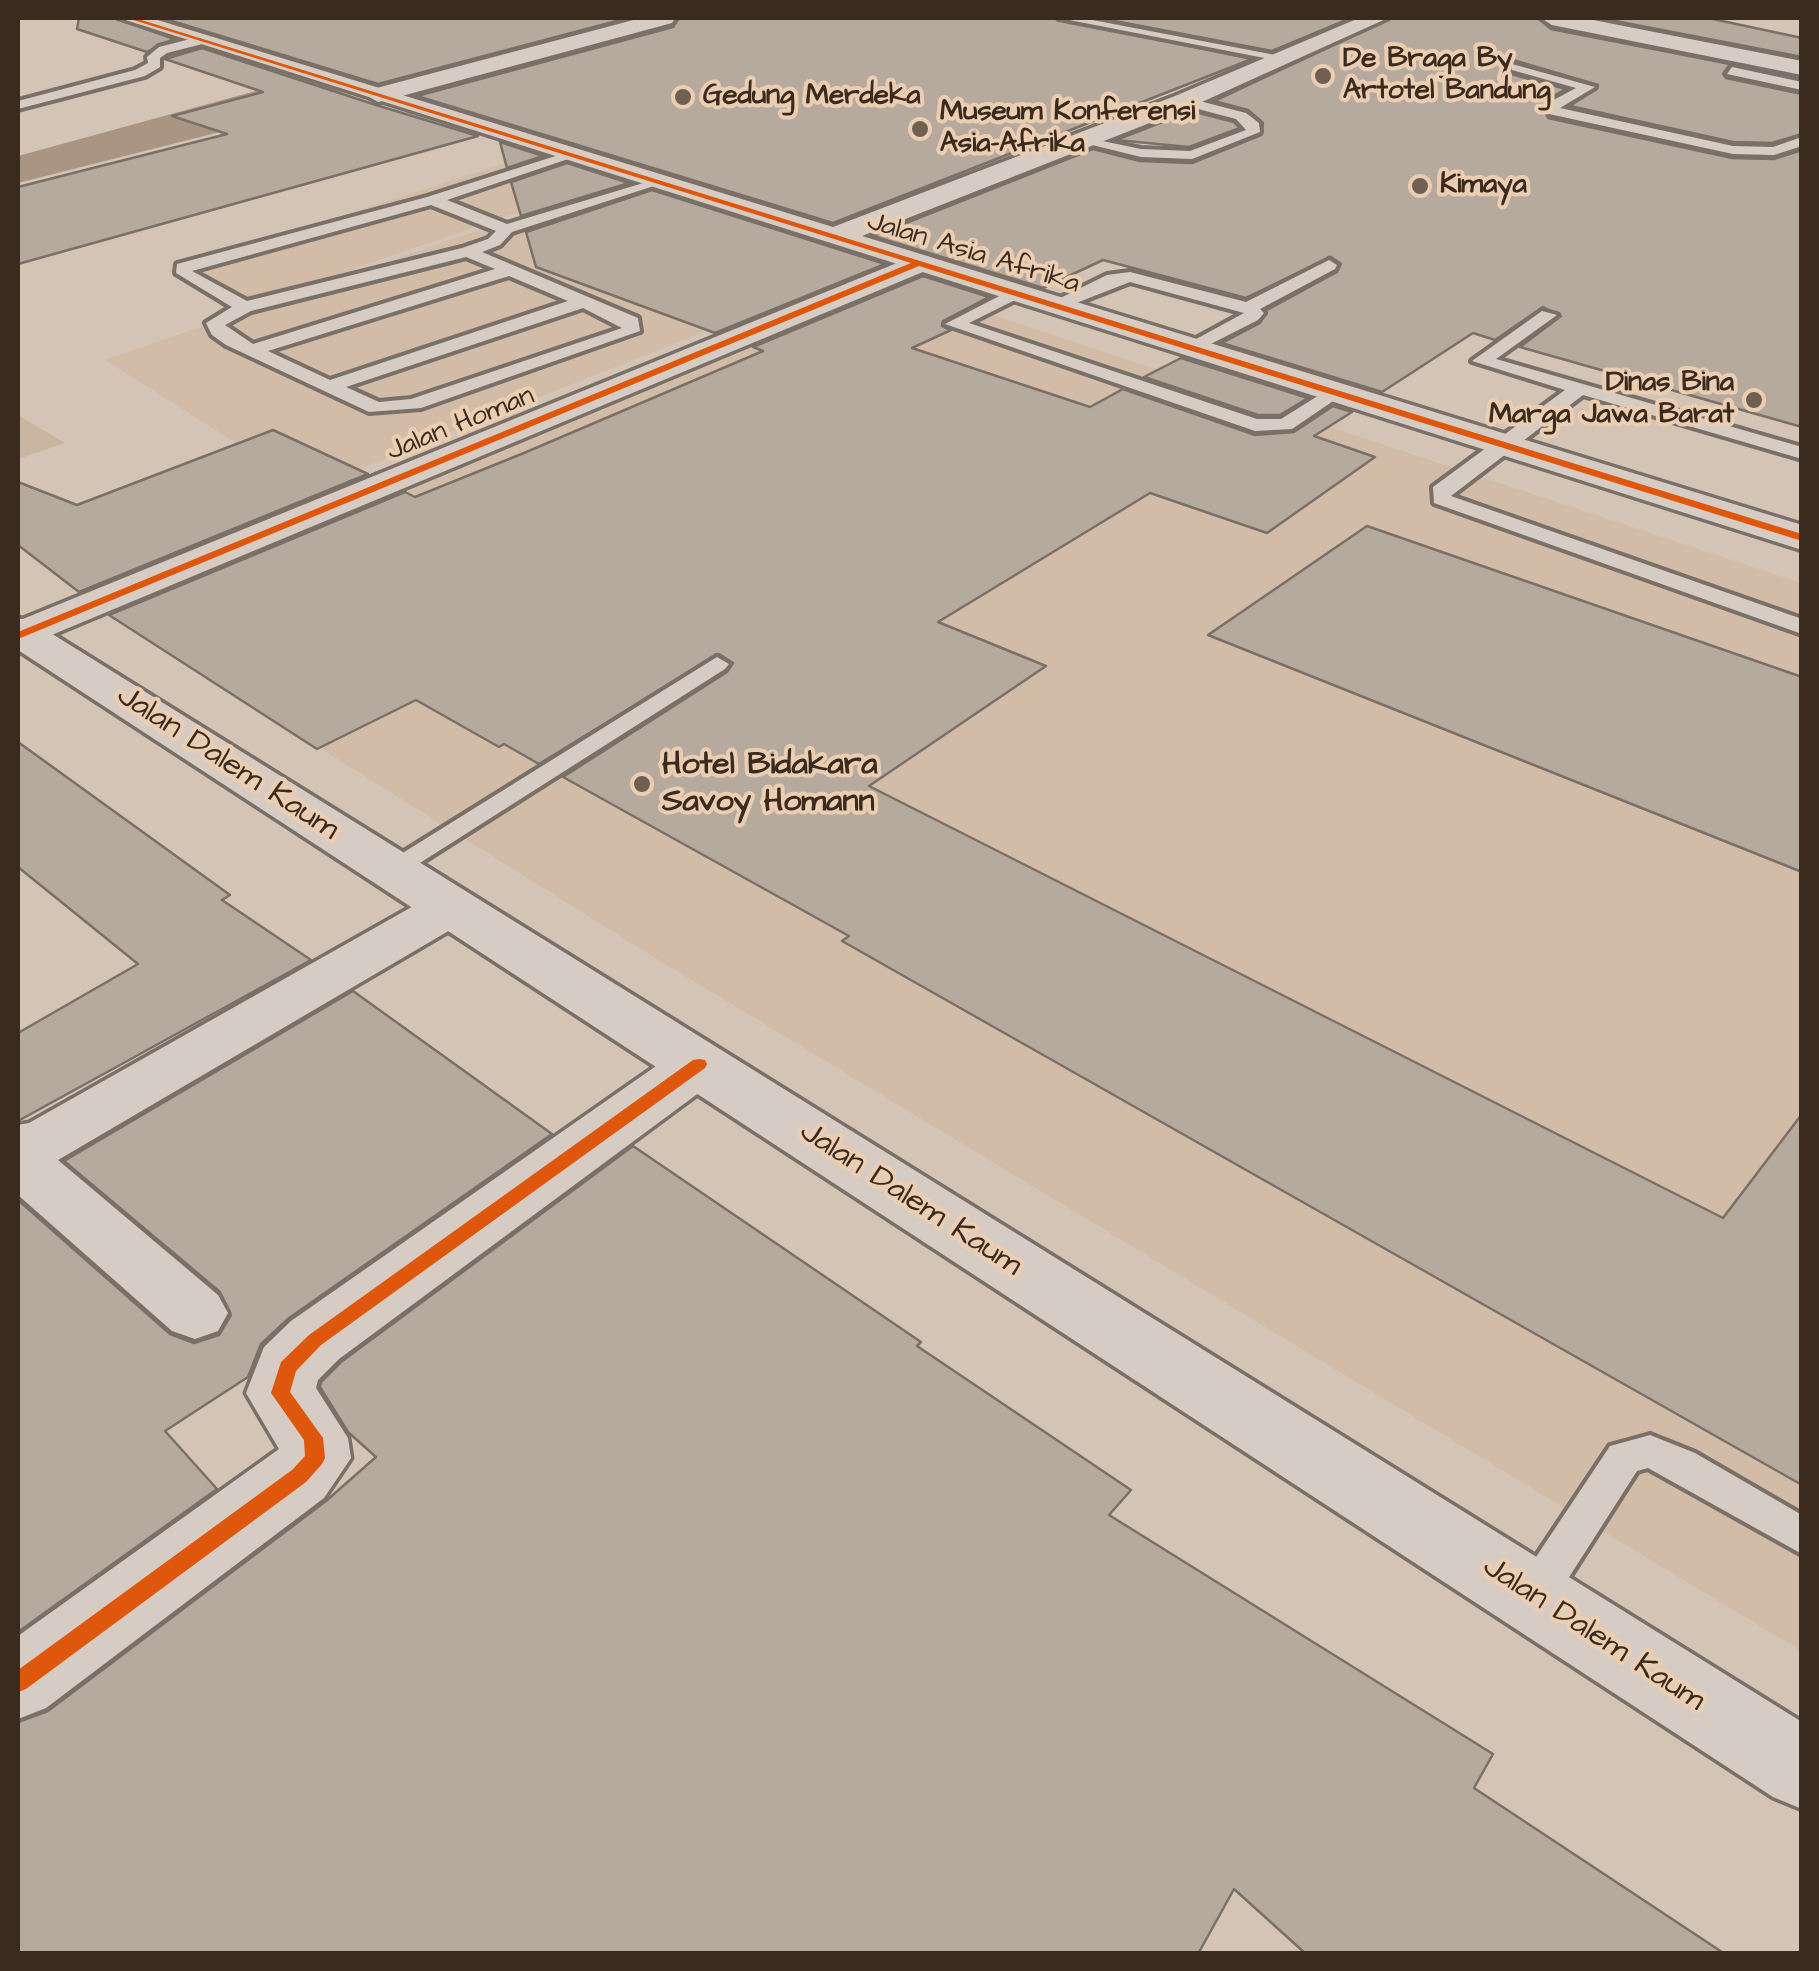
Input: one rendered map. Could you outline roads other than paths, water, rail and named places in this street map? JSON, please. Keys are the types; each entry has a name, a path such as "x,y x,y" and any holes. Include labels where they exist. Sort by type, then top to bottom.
{"main road":[{"name":"Jalan Asia Afrika","path":"136,18 1193,348 1322,401 1502,444 1802,538"},
{"path":"378,95 664,18"},
{"path":"834,237 1184,101 1377,18"},
{"path":"1552,18 1802,68"},
{"name":"Jalan Homan","path":"19,633 919,263"},
{"name":"Jalan Dalem Kaum","path":"19,633 1802,1769"},
{"path":"18,1148 44,1143 451,906"},
{"path":"18,1682 299,1476 315,1458 314,1438 280,1393 288,1367 314,1340 699,1064"},
{"path":"18,1161 195,1313"}],"lane":[{"path":"1065,18 1285,58"},
{"path":"18,105 140,73 155,64 153,57 163,50 202,40"},
{"path":"1518,67 1584,82 1588,87 1553,106 1554,110 1592,120 1733,150 1774,151 1802,141"},
{"path":"1732,71 1802,86"},
{"path":"1083,141 1141,153 1192,155 1253,132 1254,126 1241,116 1184,101"},
{"path":"245,308 184,273 183,268 432,200 573,156"},
{"path":"468,252 632,322 631,331 395,408 376,408 252,350 218,331 215,323 245,308 468,252 494,242 506,229 654,181"},
{"path":"432,200 506,229"},
{"path":"1248,308 1329,265"},
{"path":"252,350 510,270"},
{"path":"1055,305 1113,279 1130,277 1256,313 1193,348"},
{"path":"1015,293 954,324 1255,425 1285,425 1322,401"},
{"path":"327,388 586,301"},
{"path":"1548,315 1481,361 1802,453"},
{"path":"1580,388 1440,491 1441,500 1802,627"},
{"path":"391,869 717,664"},
{"path":"1533,1596 1624,1458 1650,1451 1802,1536"}],"place":[{"name":"De Braga By Artotel Bandung","path":"1323,76"},
{"name":"Gedung Merdeka","path":"683,97"},
{"name":"Museum Konferensi Asia-Afrika","path":"920,129"},
{"name":"Kimaya","path":"1420,186"},
{"name":"Dinas Bina Marga Jawa Barat","path":"1754,400"},
{"name":"Hotel Bidakara Savoy Homann","path":"642,784"}]}
